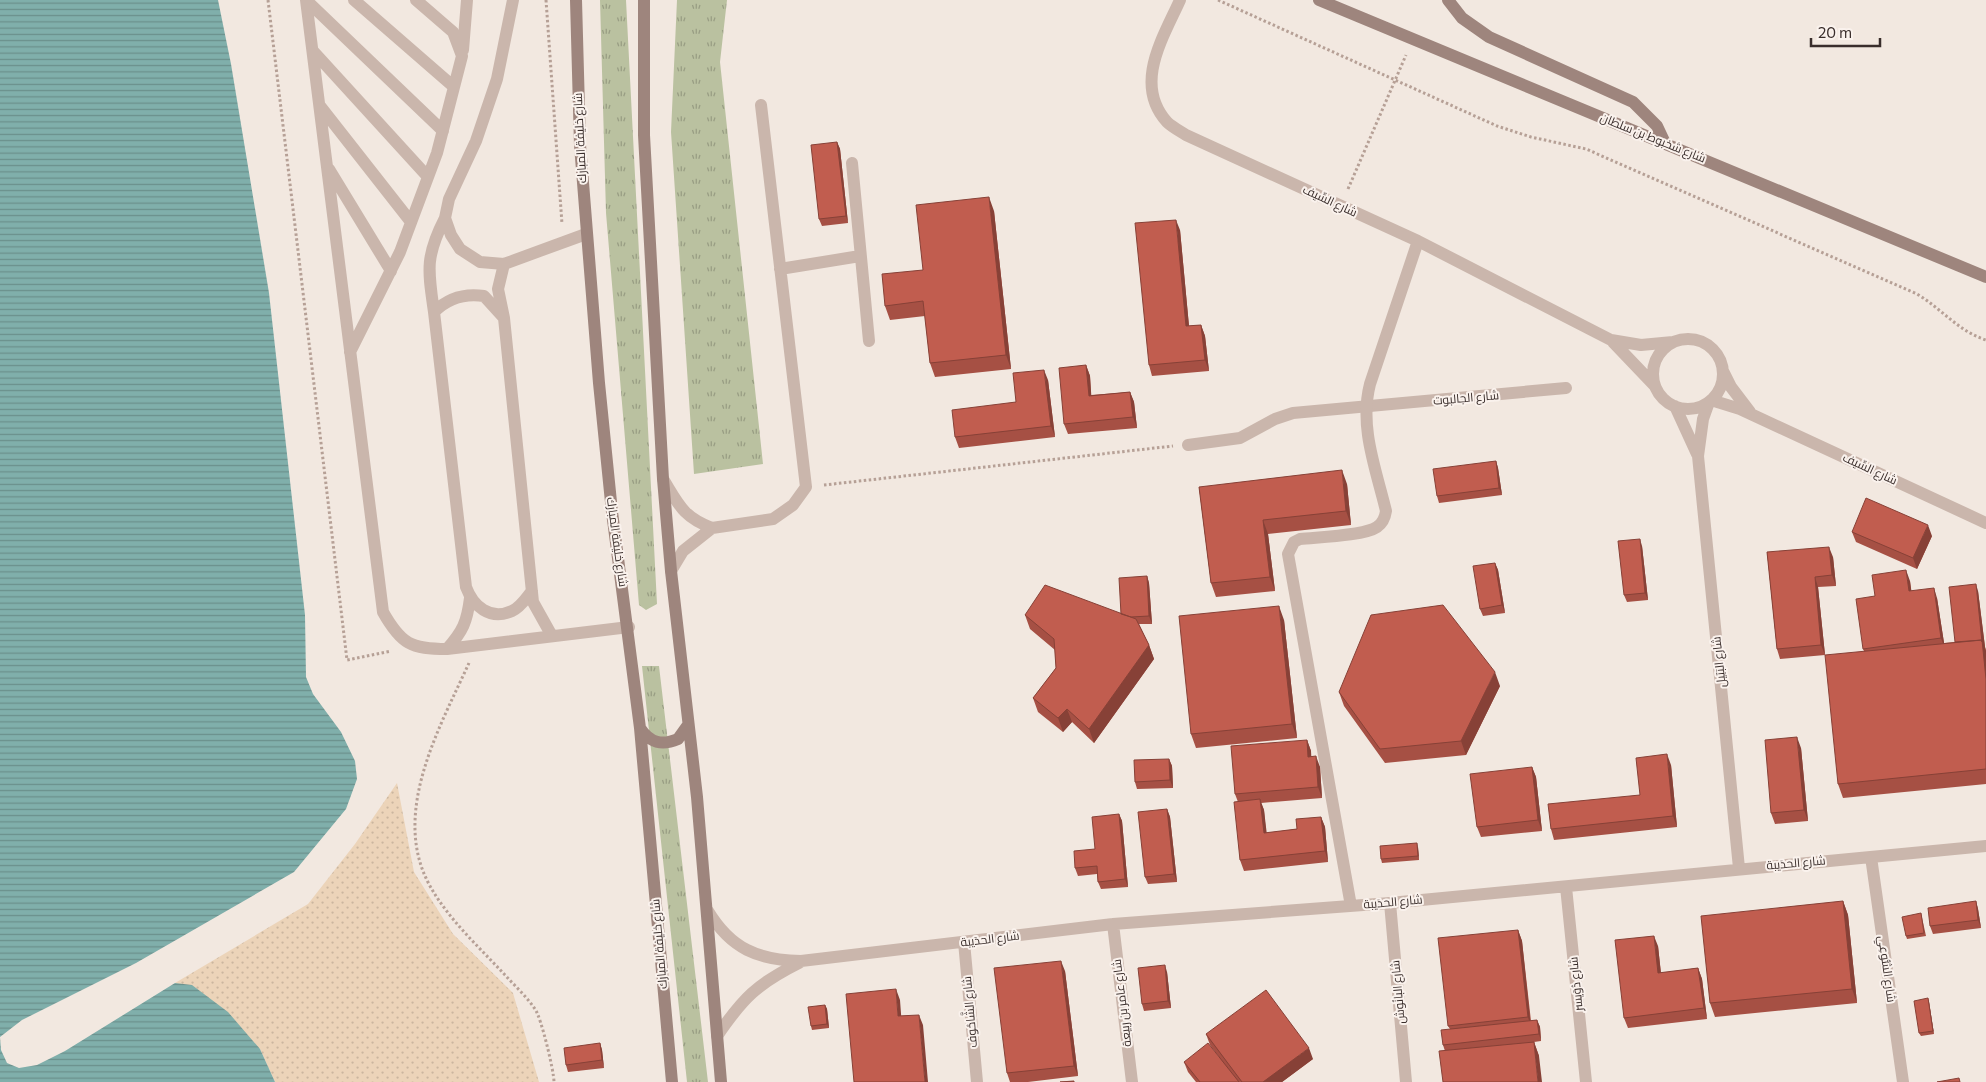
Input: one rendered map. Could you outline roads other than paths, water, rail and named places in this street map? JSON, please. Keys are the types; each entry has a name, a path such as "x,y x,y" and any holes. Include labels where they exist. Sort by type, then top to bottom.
{"street":[{"path":"306,0 443,132"},
{"path":"306,0 383,612 393,630 405,641 422,649 447,649 629,627"},
{"path":"354,0 454,87"},
{"path":"416,0 453,32 462,56"},
{"path":"350,352 391,271 428,177 443,132 462,56 467,0"},
{"path":"513,0 497,79 476,142 450,199 445,218 432,242 428,270 466,587 470,598 481,610 503,614 521,605 532,591"},
{"name":"شارع خليفة المبارك","path":"576,0 580,145 586,234 612,512 629,627 640,728 672,1082"},
{"path":"644,0 644,135 664,479 671,570 708,912 721,1082"},
{"name":"شارع السِّيف","path":"1180,0 1154,60 1150,82 1156,104 1168,122 1186,135 1418,241 1611,340 1641,345 1673,342"},
{"name":"شارع شخبوط بن سلطان","path":"1319,0 1986,277"},
{"path":"1448,0 1462,18 1489,37 1633,102 1656,126 1665,143"},
{"path":"313,51 428,177"},
{"path":"664,479 682,510 695,521 712,528 773,520 793,505 806,487 761,105"},
{"path":"320,106 411,222"},
{"path":"852,163 868,341"},
{"path":"327,165 391,271"},
{"path":"445,218 451,235 460,249 480,262 504,264 586,234"},
{"path":"1352,906 1288,554 1294,542 1300,539 1369,531 1381,524 1386,511 1367,435 1365,408 1370,384 1418,241"},
{"path":"780,269 860,256"},
{"path":"504,264 498,289 504,318 533,602 539,616 552,636"},
{"path":"434,312 444,303 454,298 476,294 484,296 504,318"},
{"path":"1683,339 1694,339 1706,343 1720,360 1723,371 1718,392 1710,401 1687,409 1675,406 1663,398 1655,386 1654,366 1658,356 1673,342 1683,339"},
{"name":"شارع السِّيف","path":"1611,340 1655,386"},
{"name":"شارع السِّيف","path":"1723,371 1731,387 1753,416"},
{"name":"شارع الجالبوت","path":"1188,445 1240,438 1275,419 1292,414 1566,388"},
{"name":"شارع السِّيف","path":"1710,401 1753,416 1986,523"},
{"name":"شارع البَتِيل","path":"1710,401 1700,438 1698,456 1739,868"},
{"name":"شارع البَتِيل","path":"1675,406 1698,456"},
{"path":"671,570 683,551 712,528"},
{"path":"447,649 460,635 468,620 470,598"},
{"path":"640,728 652,741 670,743 684,733 688,725"},
{"name":"شارع الحدَيبة","path":"708,912 722,932 748,951 776,960 801,961 1113,924 1390,903 1566,887 1739,868 1986,846"},
{"name":"شارع الشُّوعِي","path":"1871,857 1903,1082"},
{"name":"شارع دُوَيسر","path":"1566,887 1586,1082"},
{"name":"شارع البانُوش","path":"1390,903 1406,1082"},
{"name":"شارع عامر بن ربيعة","path":"1113,924 1132,1082"},
{"name":"شارع الشَّاحُوف","path":"964,942 977,1082"},
{"name":"شارع الحدَيبة","path":"717,1036 738,1004 758,986 801,961"}],"water":[{"path":"0,0 218,0 231,64 269,293 305,615 306,677 313,694 341,732 355,761 357,779 346,809 294,872 136,963 22,1020 0,1037"},
{"path":"175,983 192,985 228,1012 260,1049 275,1082 0,1082 0,1037 1,1050 7,1063 19,1068 37,1065 65,1051"}]}
